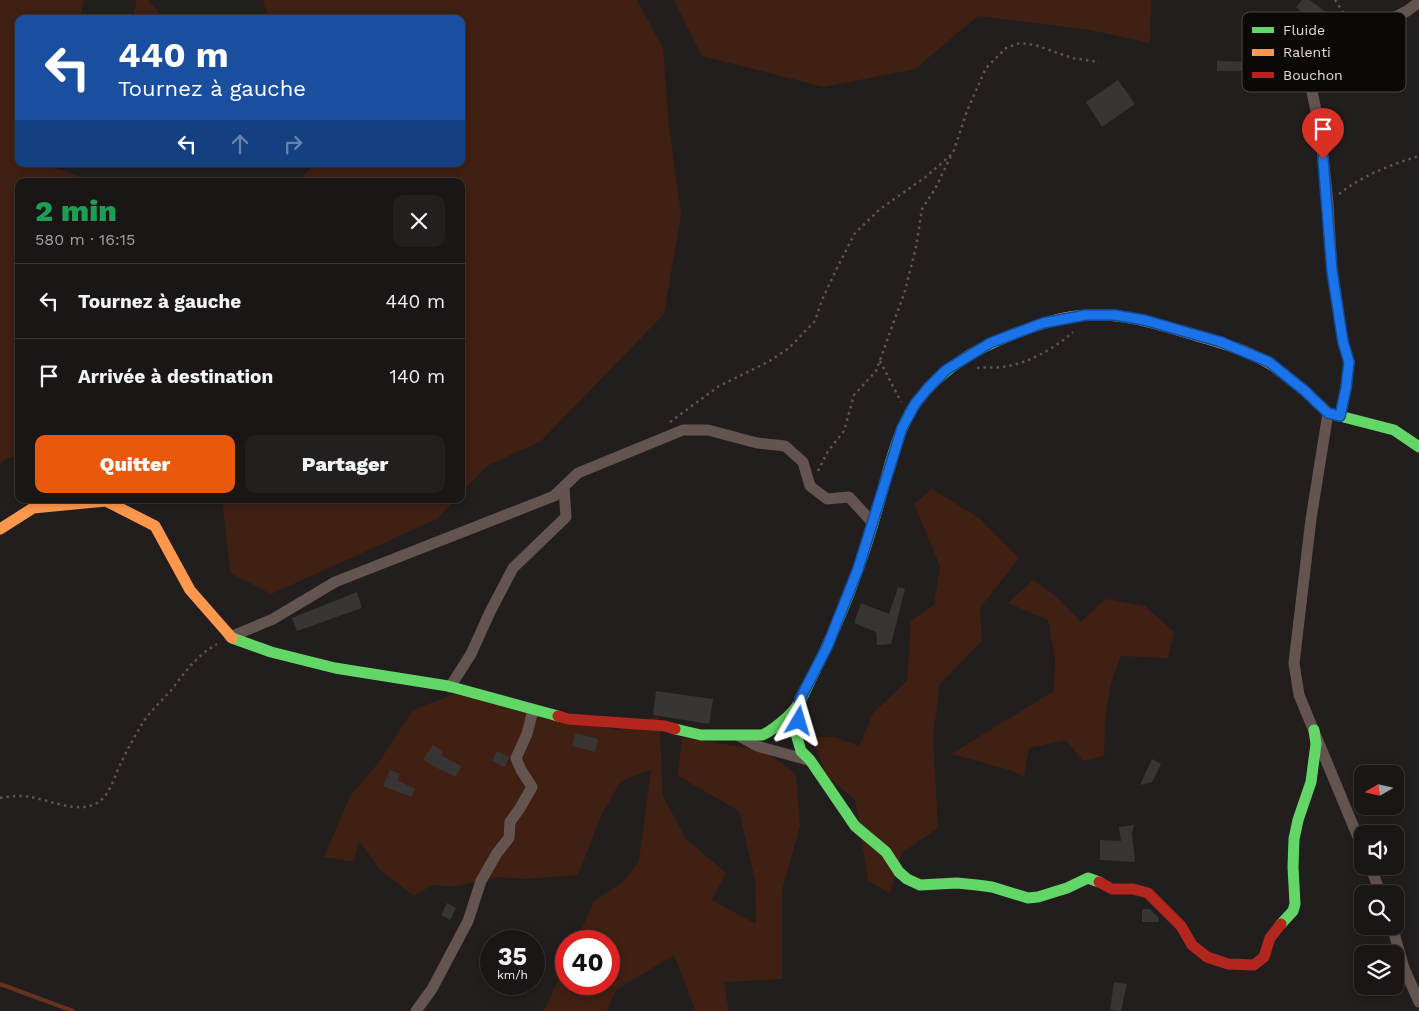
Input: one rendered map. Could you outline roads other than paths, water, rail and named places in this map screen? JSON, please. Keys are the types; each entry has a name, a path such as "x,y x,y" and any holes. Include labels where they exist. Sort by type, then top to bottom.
{"street":[{"path":"1403,12 1419,2"},
{"path":"1312,92 1320,129 1328,202 1332,271 1343,342 1349,362 1340,416"},
{"path":"110,503 155,526 190,590 230,637 271,652 335,668 450,687 568,719 665,726 701,734 739,736 768,733 796,708 831,639 864,554 902,428 915,404 946,370 990,343 1043,323 1086,315 1114,315 1144,320 1221,342 1269,362 1305,391 1328,413 1394,430 1419,447"},
{"path":"1328,413 1311,519 1294,664 1299,695 1354,828"},
{"path":"230,637 273,619 335,582 554,496 578,473 683,430 708,430 757,443 785,446 803,462 810,486 827,499 849,497 873,523"},
{"path":"450,687 471,654 513,568 566,517 564,488"},
{"path":"0,529 33,508 85,503"},
{"path":"800,699 796,734 801,752 810,760 855,826 886,852 899,872 907,879 920,886 957,883 992,887 1028,898 1038,898 1088,878 1112,889 1133,889 1148,893 1180,926 1192,945 1207,957 1228,964 1254,965 1264,957 1270,938 1293,911 1295,904 1294,839 1298,820 1311,782 1316,744 1314,730"},
{"path":"416,1011 432,989 468,921 481,881 497,853 509,838 510,822 532,787 516,758 533,710"},
{"path":"739,736 757,746 810,760"},
{"path":"1395,935 1404,968 1419,1002"}],"waterway":[{"path":"0,984 73,1011"}]}
